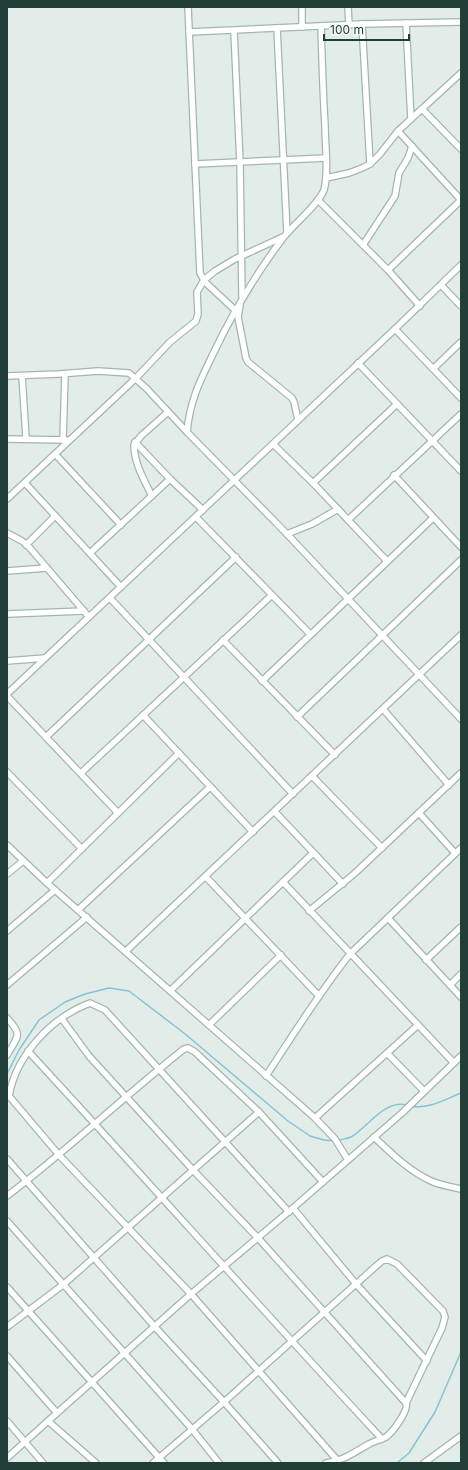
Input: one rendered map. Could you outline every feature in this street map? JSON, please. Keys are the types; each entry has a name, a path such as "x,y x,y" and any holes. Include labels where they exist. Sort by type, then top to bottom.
{"street":[{"path":"188,7 199,269 200,275 204,280 235,310"},
{"path":"302,7 302,27"},
{"path":"348,7 349,25"},
{"path":"189,32 362,24 461,22"},
{"path":"406,23 411,119"},
{"path":"362,24 370,164"},
{"path":"187,432 193,399 235,310 285,235 318,200 324,188 326,178 326,158 321,26"},
{"path":"276,28 283,159 285,235"},
{"path":"234,31 240,163 242,256 242,298 238,317 242,345 248,362 292,398 298,420"},
{"path":"326,178 349,173 370,164 398,131 461,75"},
{"path":"422,109 461,150"},
{"path":"388,270 461,200 398,131"},
{"path":"363,245 393,201 399,173 408,158 412,146"},
{"path":"195,164 326,158"},
{"path":"318,200 388,270 420,306"},
{"path":"7,499 56,455 136,378 170,342 196,321 198,314 197,292 204,280 215,271 242,256 285,235"},
{"path":"118,813 7,695 420,306 461,265"},
{"path":"441,285 461,306"},
{"path":"395,329 461,398"},
{"path":"433,369 461,342"},
{"path":"358,363 461,471"},
{"path":"7,376 98,371 124,372 129,373 136,378 287,534 347,600 461,719"},
{"path":"63,440 64,374"},
{"path":"22,376 26,438"},
{"path":"313,484 397,404"},
{"path":"152,496 138,466 134,449 135,442 168,412"},
{"path":"348,520 394,475 461,414"},
{"path":"7,438 71,440"},
{"path":"135,442 170,479 203,510"},
{"path":"273,444 387,561"},
{"path":"56,455 121,525"},
{"path":"394,475 461,547"},
{"path":"90,553 170,479"},
{"path":"25,483 121,587"},
{"path":"287,534 312,524 338,510"},
{"path":"26,545 55,516"},
{"path":"196,516 310,634"},
{"path":"262,681 433,518"},
{"path":"7,533 26,545 89,617"},
{"path":"46,737 236,557"},
{"path":"298,717 461,560"},
{"path":"7,571 47,568"},
{"path":"81,773 272,594"},
{"path":"110,598 293,794"},
{"path":"7,614 84,611"},
{"path":"126,951 419,675 460,639"},
{"path":"223,640 334,755"},
{"path":"7,661 45,658"},
{"path":"383,709 449,785"},
{"path":"144,715 253,832"},
{"path":"47,883 179,753"},
{"path":"7,772 82,849"},
{"path":"309,911 343,884 461,773"},
{"path":"312,776 382,848"},
{"path":"78,910 210,787"},
{"path":"275,812 343,884"},
{"path":"419,813 455,853"},
{"path":"7,845 47,883 171,990 315,1118 334,1139 348,1160"},
{"path":"266,1076 319,996 350,954 461,848"},
{"path":"171,990 313,853"},
{"path":"7,874 23,861"},
{"path":"206,877 246,917 319,996"},
{"path":"283,882 454,1062"},
{"path":"7,931 55,890"},
{"path":"7,985 87,917"},
{"path":"388,918 461,997"},
{"path":"426,960 461,927"},
{"path":"209,1024 281,955"},
{"path":"450,985 461,974"},
{"path":"338,1461 191,1294 59,1155 8,1096 14,1078 32,1045 50,1028 79,1007 90,1003 105,1010 158,1070 291,1210 356,1284 427,1361"},
{"path":"7,1018 17,1029 16,1040 7,1055"},
{"path":"62,1019 89,1056 193,1170 258,1238 408,1405 398,1424 387,1436 368,1444 338,1461 326,1463"},
{"path":"315,1118 418,1025"},
{"path":"7,1196 59,1155 126,1096 184,1049 188,1048 191,1049 258,1112 323,1182"},
{"path":"28,1051 382,1439"},
{"path":"387,1053 423,1093"},
{"path":"7,1458 191,1294 374,1138 461,1056"},
{"path":"7,1327 64,1284 95,1258 258,1112"},
{"path":"374,1138 400,1161 431,1181 461,1189"},
{"path":"7,1159 155,1327 278,1463"},
{"path":"7,1220 192,1429 219,1463"},
{"path":"153,1463 224,1402 324,1311 379,1264 387,1259 397,1264 443,1311 445,1317 442,1328 406,1403"},
{"path":"7,1287 164,1463"},
{"path":"7,1356 57,1413"},
{"path":"7,1421 43,1463"},
{"path":"48,1421 96,1463"},
{"path":"426,1462 461,1436"}],"waterway":[{"path":"7,1074 19,1050 39,1020 65,1002 85,994 109,988 129,991 184,1033 288,1121 310,1136 335,1141"},
{"path":"411,1106 417,1107 430,1105 461,1093"},
{"path":"339,1140 351,1137 377,1115 391,1106 399,1104 407,1105"},
{"path":"397,1463 409,1453 435,1412 461,1352"}]}
